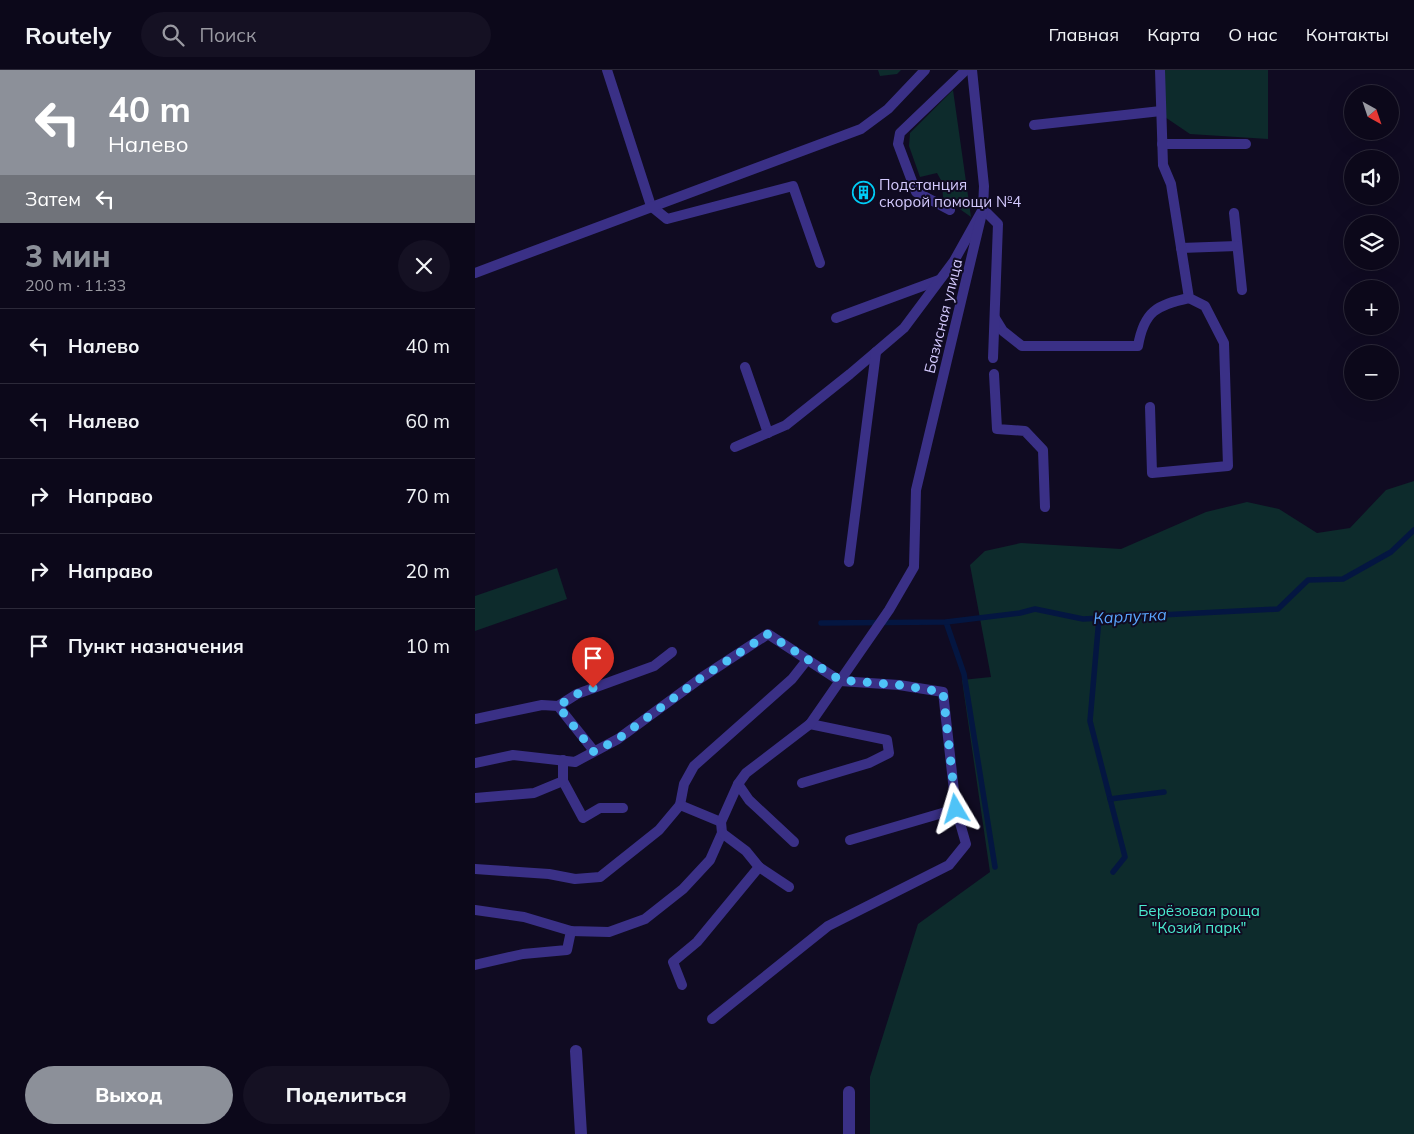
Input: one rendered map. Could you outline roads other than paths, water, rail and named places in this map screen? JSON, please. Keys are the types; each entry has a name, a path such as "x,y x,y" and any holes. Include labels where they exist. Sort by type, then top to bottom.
{"street":[{"path":"576,1051 581,1134"},
{"path":"849,1092 849,1134"}],"lane":[{"path":"607,70 651,206 667,219 793,186 820,263"},
{"path":"475,273 861,129 888,109 925,70"},
{"path":"950,210 916,192 897,144 900,134 966,70"},
{"name":"Базисная улица","path":"840,680 889,610 914,567 916,490 983,209 984,186 972,70"},
{"path":"1160,70 1163,165 1171,184 1189,298"},
{"path":"1034,125 1161,111"},
{"path":"1163,144 1246,144"},
{"path":"735,447 786,425 904,328 954,261 983,209 998,224 993,358"},
{"path":"1235,213 1242,290"},
{"path":"1181,248 1237,246"},
{"path":"836,318 940,279"},
{"path":"994,317 1003,331 1023,346 1138,346 1140,333 1150,312 1165,303 1189,298 1205,306 1225,343 1228,466 1152,473 1150,407"},
{"path":"849,562 875,352"},
{"path":"745,367 768,433"},
{"path":"994,374 997,429 1025,431 1043,450 1045,507"},
{"path":"475,763 513,754 575,762 618,739 701,678 768,634 840,680 899,685 943,692 956,809 966,844 949,865 828,926 712,1019"},
{"path":"475,719 542,705 558,706 577,694 654,666 672,652"},
{"path":"475,869 549,874 575,879 600,877 659,830 681,805 684,784 694,766 792,679 807,660"},
{"path":"475,910 524,917 571,931 609,932 645,919 683,889 709,860 738,784 746,773 810,724 840,680"},
{"path":"558,706 594,752"},
{"path":"803,783 869,763 889,753 887,740 810,724"},
{"path":"563,760 563,781 583,818 600,808 623,808"},
{"path":"475,798 534,793 563,781"},
{"path":"738,784 749,800 794,842"},
{"path":"681,805 721,827 746,851 759,867 789,887"},
{"path":"850,840 956,809"},
{"path":"682,985 673,962 697,942 759,867"},
{"path":"475,965 523,954 567,950 571,931"}],"waterway":[{"name":"Карлутка","path":"821,623 946,622 1020,613 1035,609 1083,619 1278,609 1308,580 1343,579 1391,552 1414,530"},
{"path":"1099,618 1090,721 1125,857 1113,872"},
{"path":"946,622 964,674 995,867"},
{"path":"1110,799 1164,792"}],"place":[{"name":"Подстанция скорой помощи №4","path":"863,193"}],"park label":[{"name":"Берёзовая роща \"Козий парк\"","path":"1199,918"}]}
